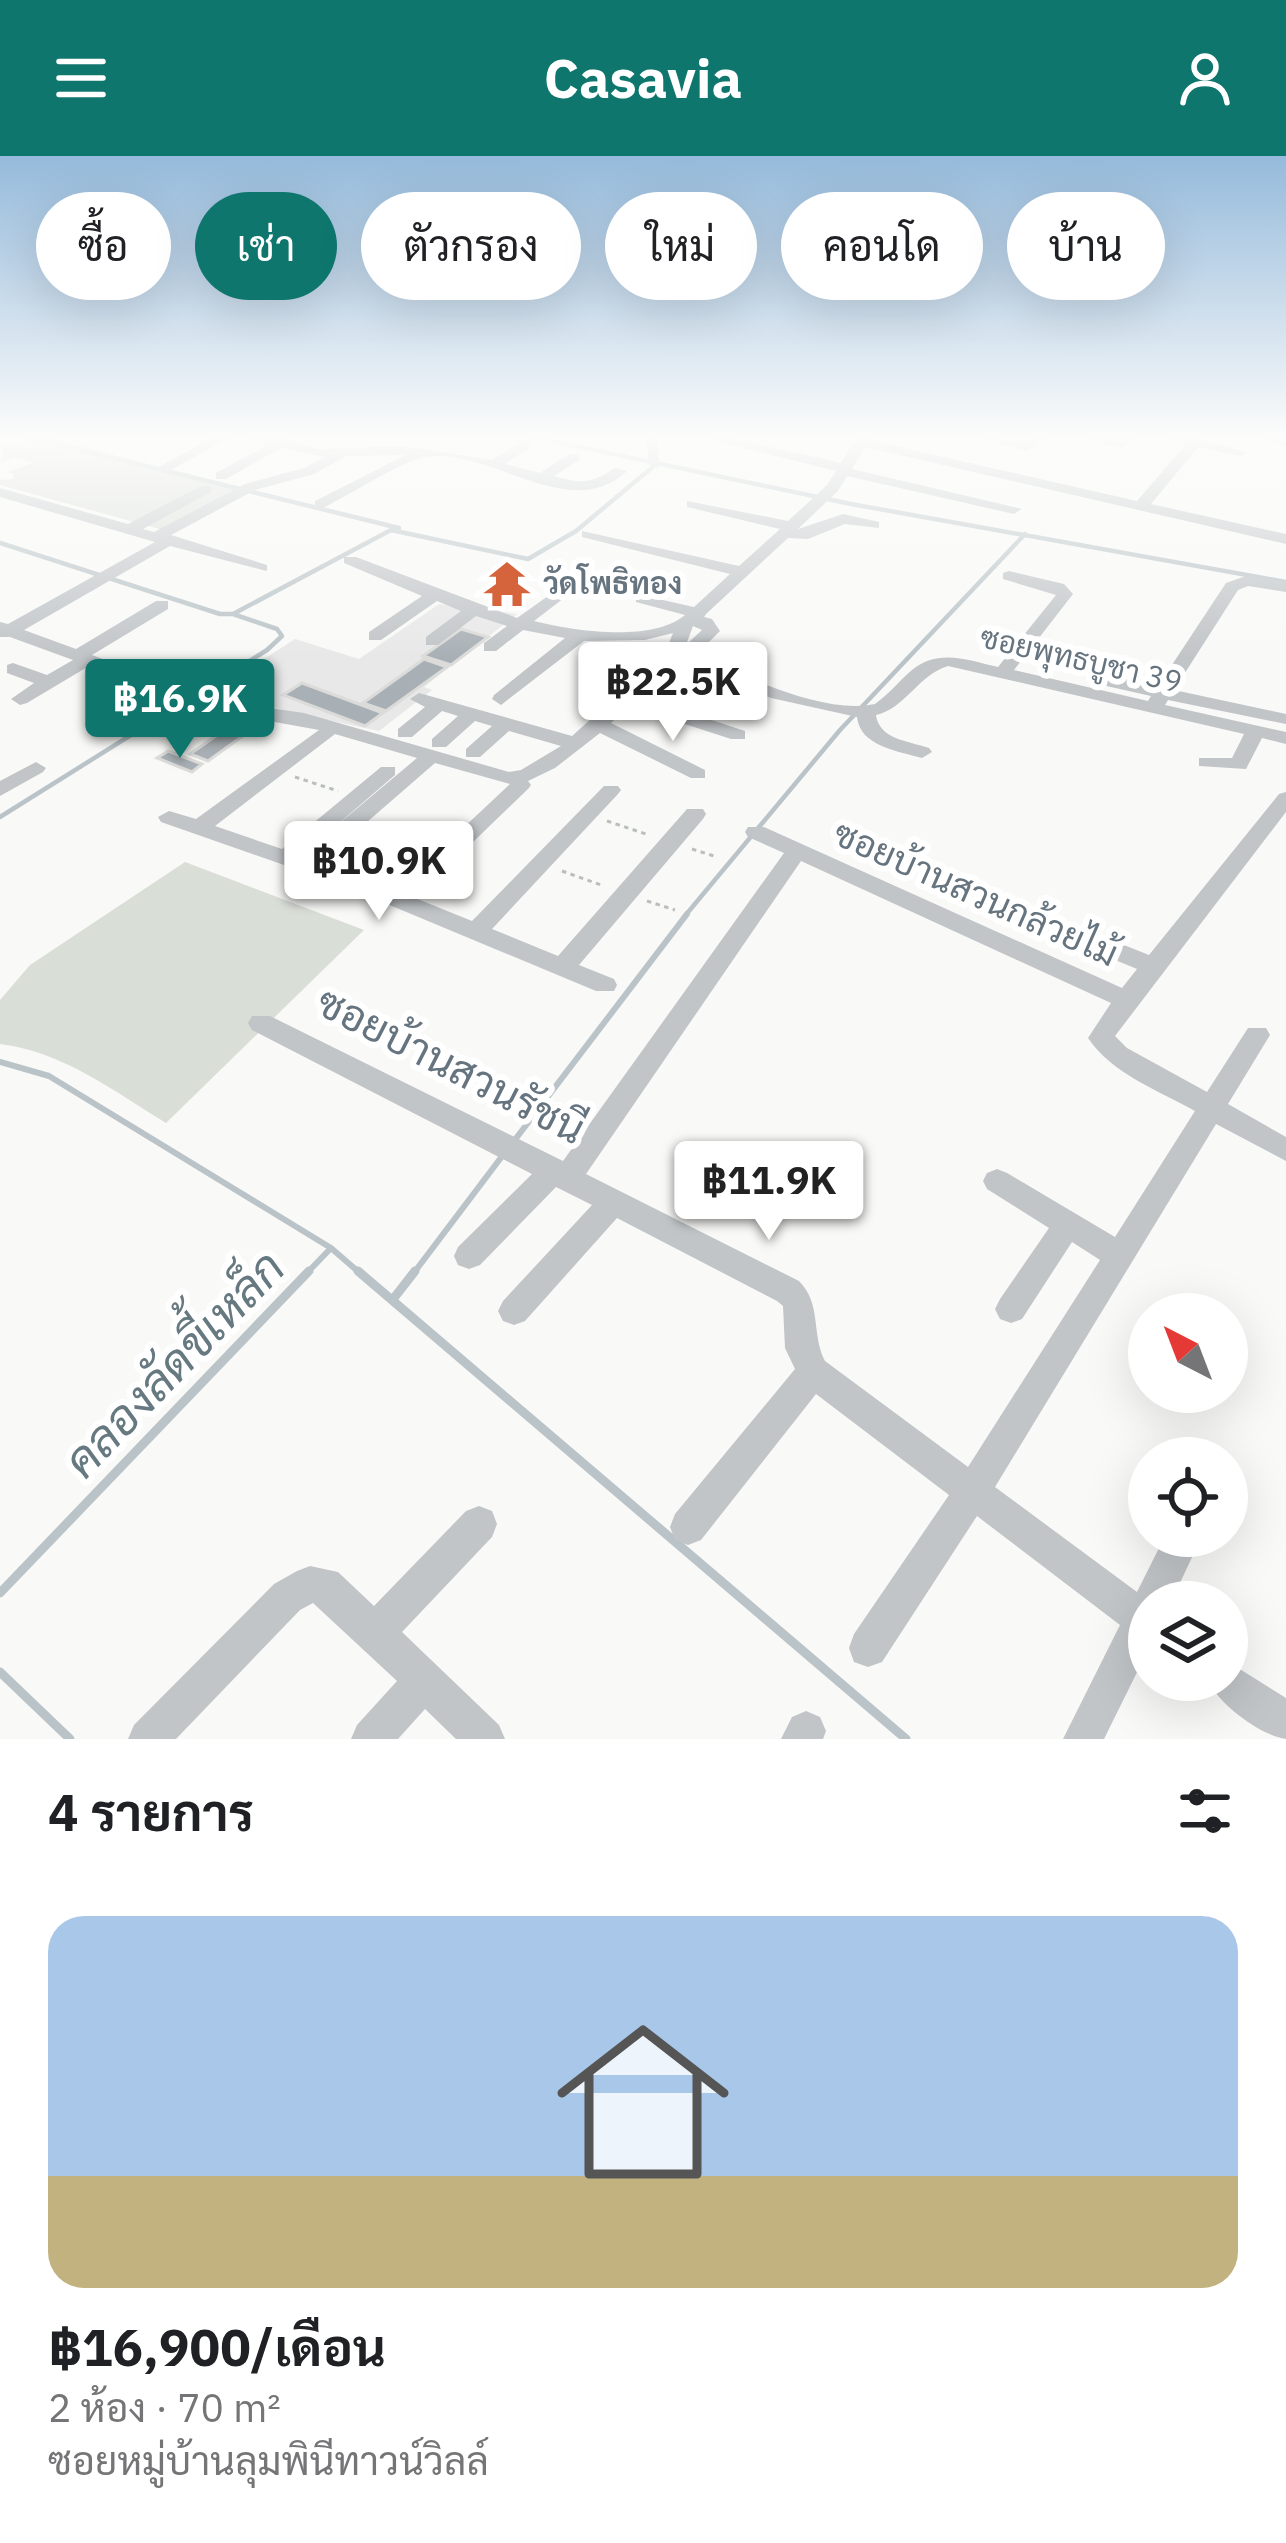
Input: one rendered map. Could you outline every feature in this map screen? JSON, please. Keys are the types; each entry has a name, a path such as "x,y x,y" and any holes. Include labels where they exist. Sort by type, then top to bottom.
{"street":[{"path":"61,510 261,568"},
{"path":"131,529 167,510"},
{"path":"3,631 106,578 211,510"},
{"path":"714,510 808,535 843,519 874,525"},
{"path":"350,560 472,610 581,634 633,637 691,618 810,510"},
{"path":"1147,510 1284,538 1273,556"},
{"path":"588,534 742,572"},
{"path":"1003,673 1065,594 1009,576"},
{"path":"1158,700 1232,587 1246,581 1286,587"},
{"path":"490,646 558,594"},
{"path":"375,636 435,596"},
{"path":"3,631 210,705 304,719 422,745 519,778 545,769 639,683 711,631 706,622 642,598"},
{"path":"20,699 162,605"},
{"path":"432,641 472,610"},
{"path":"680,653 691,618"},
{"path":"501,699 581,634"},
{"path":"680,653 802,699 844,712 866,713 868,728 878,736 922,752"},
{"name":"ซอยพุทธบูชา 39","path":"866,713 885,706 917,672 934,662 1158,700 1278,726"},
{"path":"608,666 639,683 658,709 738,735"},
{"path":"13,669 49,682"},
{"path":"1106,680 1158,700 1278,726"},
{"path":"787,716 802,699"},
{"path":"422,745 429,702 574,743"},
{"path":"294,861 366,801 422,745 472,714"},
{"path":"472,753 506,723"},
{"path":"596,723 698,775"},
{"path":"1206,762 1239,764 1278,726"},
{"path":"199,827 325,734"},
{"path":"0,790 36,768"},
{"path":"400,900 521,785"},
{"path":"474,934 611,790"},
{"path":"1286,800 1103,1030 1104,1046 1286,1150"},
{"path":"563,968 695,814"},
{"path":"169,817 400,900 605,985"},
{"name":"ซอยบ้านสวนกล้วยไม้","path":"757,832 1126,1000"},
{"name":"ซอยบ้านสวนกล้วยไม้","path":"469,1256 561,1174 797,851"},
{"path":"968,891 1154,966"},
{"name":"ซอยบ้านสวนรัชนี","path":"260,1022 788,1291 798,1301 801,1348 813,1372"},
{"path":"868,1648 974,1491 1208,1107 1257,1035"},
{"path":"997,1181 1117,1254"},
{"path":"514,1311 613,1202"},
{"path":"1011,1309 1068,1224"},
{"path":"688,1528 813,1372 1128,1600"},
{"path":"376,1631 479,1524"},
{"path":"148,1739 287,1597 310,1584 325,1585 485,1739"},
{"path":"1083,1739 1128,1652"},
{"path":"371,1739 423,1682"},
{"path":"1248,1695 1286,1722"}],"path":[{"path":"276,770 366,801"},
{"path":"541,864 675,910"}],"shaded area":[{"path":"90,510 201,510 163,530"},
{"path":"439,604 517,614 424,687 432,690 379,731 285,711 221,687 295,639 359,659"},
{"path":"185,862 364,930 166,1123 66,1064 0,1044 0,1000 30,965"}],"building":[{"path":"461,629 488,637 451,665 423,656"},
{"path":"424,659 447,667 386,711 363,703"},
{"path":"302,683 383,713 365,726 283,695"},
{"path":"226,729 244,735 208,761 190,754"},
{"path":"168,751 202,764 192,772 157,758"}],"waterway":[{"path":"325,510 399,528"},
{"name":"คลองลัดขี้เหล็ก","path":"233,614 391,530 528,559 601,510"},
{"path":"884,510 1024,535"},
{"path":"684,917 840,730 1024,535"},
{"path":"1024,535 1286,582"},
{"path":"0,543 220,614 233,614"},
{"name":"คลองลัดขี้เหล็ก","path":"0,817 267,650 282,636 277,629 233,614"},
{"path":"514,1141 687,914"},
{"name":"คลองลัดขี้เหล็ก","path":"0,1062 49,1076 331,1248"},
{"path":"413,1274 506,1151"},
{"name":"คลองลัดขี้เหล็ก","path":"306,1274 331,1248"},
{"path":"331,1248 361,1274"},
{"name":"คลองลัดขี้เหล็ก","path":"0,1593 309,1271"},
{"path":"358,1271 906,1739"},
{"path":"394,1298 415,1271"},
{"path":"0,1672 70,1739"}],"place":[{"name":"วัดโพธิทอง","path":"507,584"}]}
